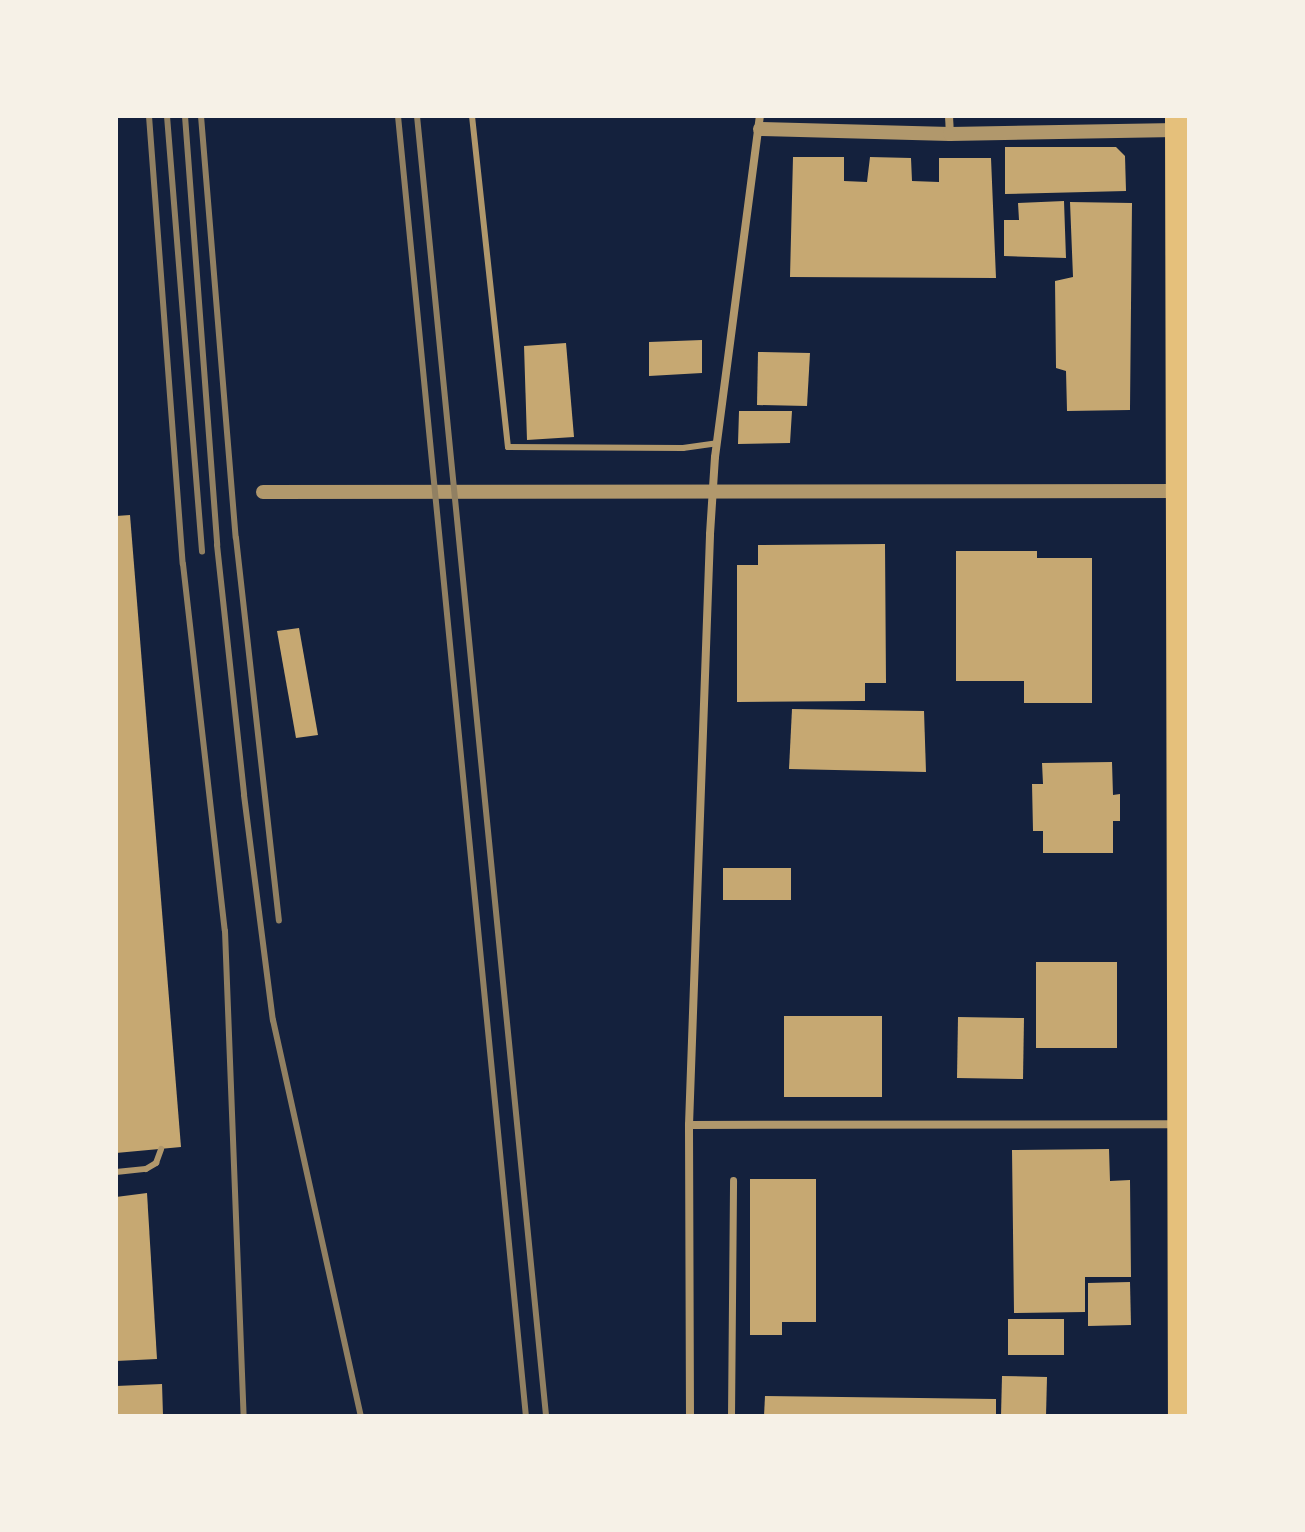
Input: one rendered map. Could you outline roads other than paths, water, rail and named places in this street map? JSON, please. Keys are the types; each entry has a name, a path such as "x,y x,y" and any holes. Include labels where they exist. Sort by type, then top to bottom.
{"highway":[{"path":"1176,123 1183,491 1183,1124 1179,1416"}],"street":[{"path":"949,116 950,134"},
{"path":"690,1416 689,1125 713,492 760,122 950,134 1176,123"},
{"path":"263,492 1183,491"},
{"path":"689,1125 1183,1124"},
{"path":"731,1416 733,1180"}],"lane":[{"path":"472,116 508,447 683,448 717,443"},
{"path":"116,1172 146,1169 156,1163 161,1149"}],"railway":[{"path":"149,116 183,564 225,931 244,1416"},
{"path":"167,116 202,552"},
{"path":"185,116 217,545 244,795 273,1020 361,1416"},
{"path":"201,116 236,538 279,921"},
{"path":"398,116 526,1416"},
{"path":"417,116 546,1416"}]}
